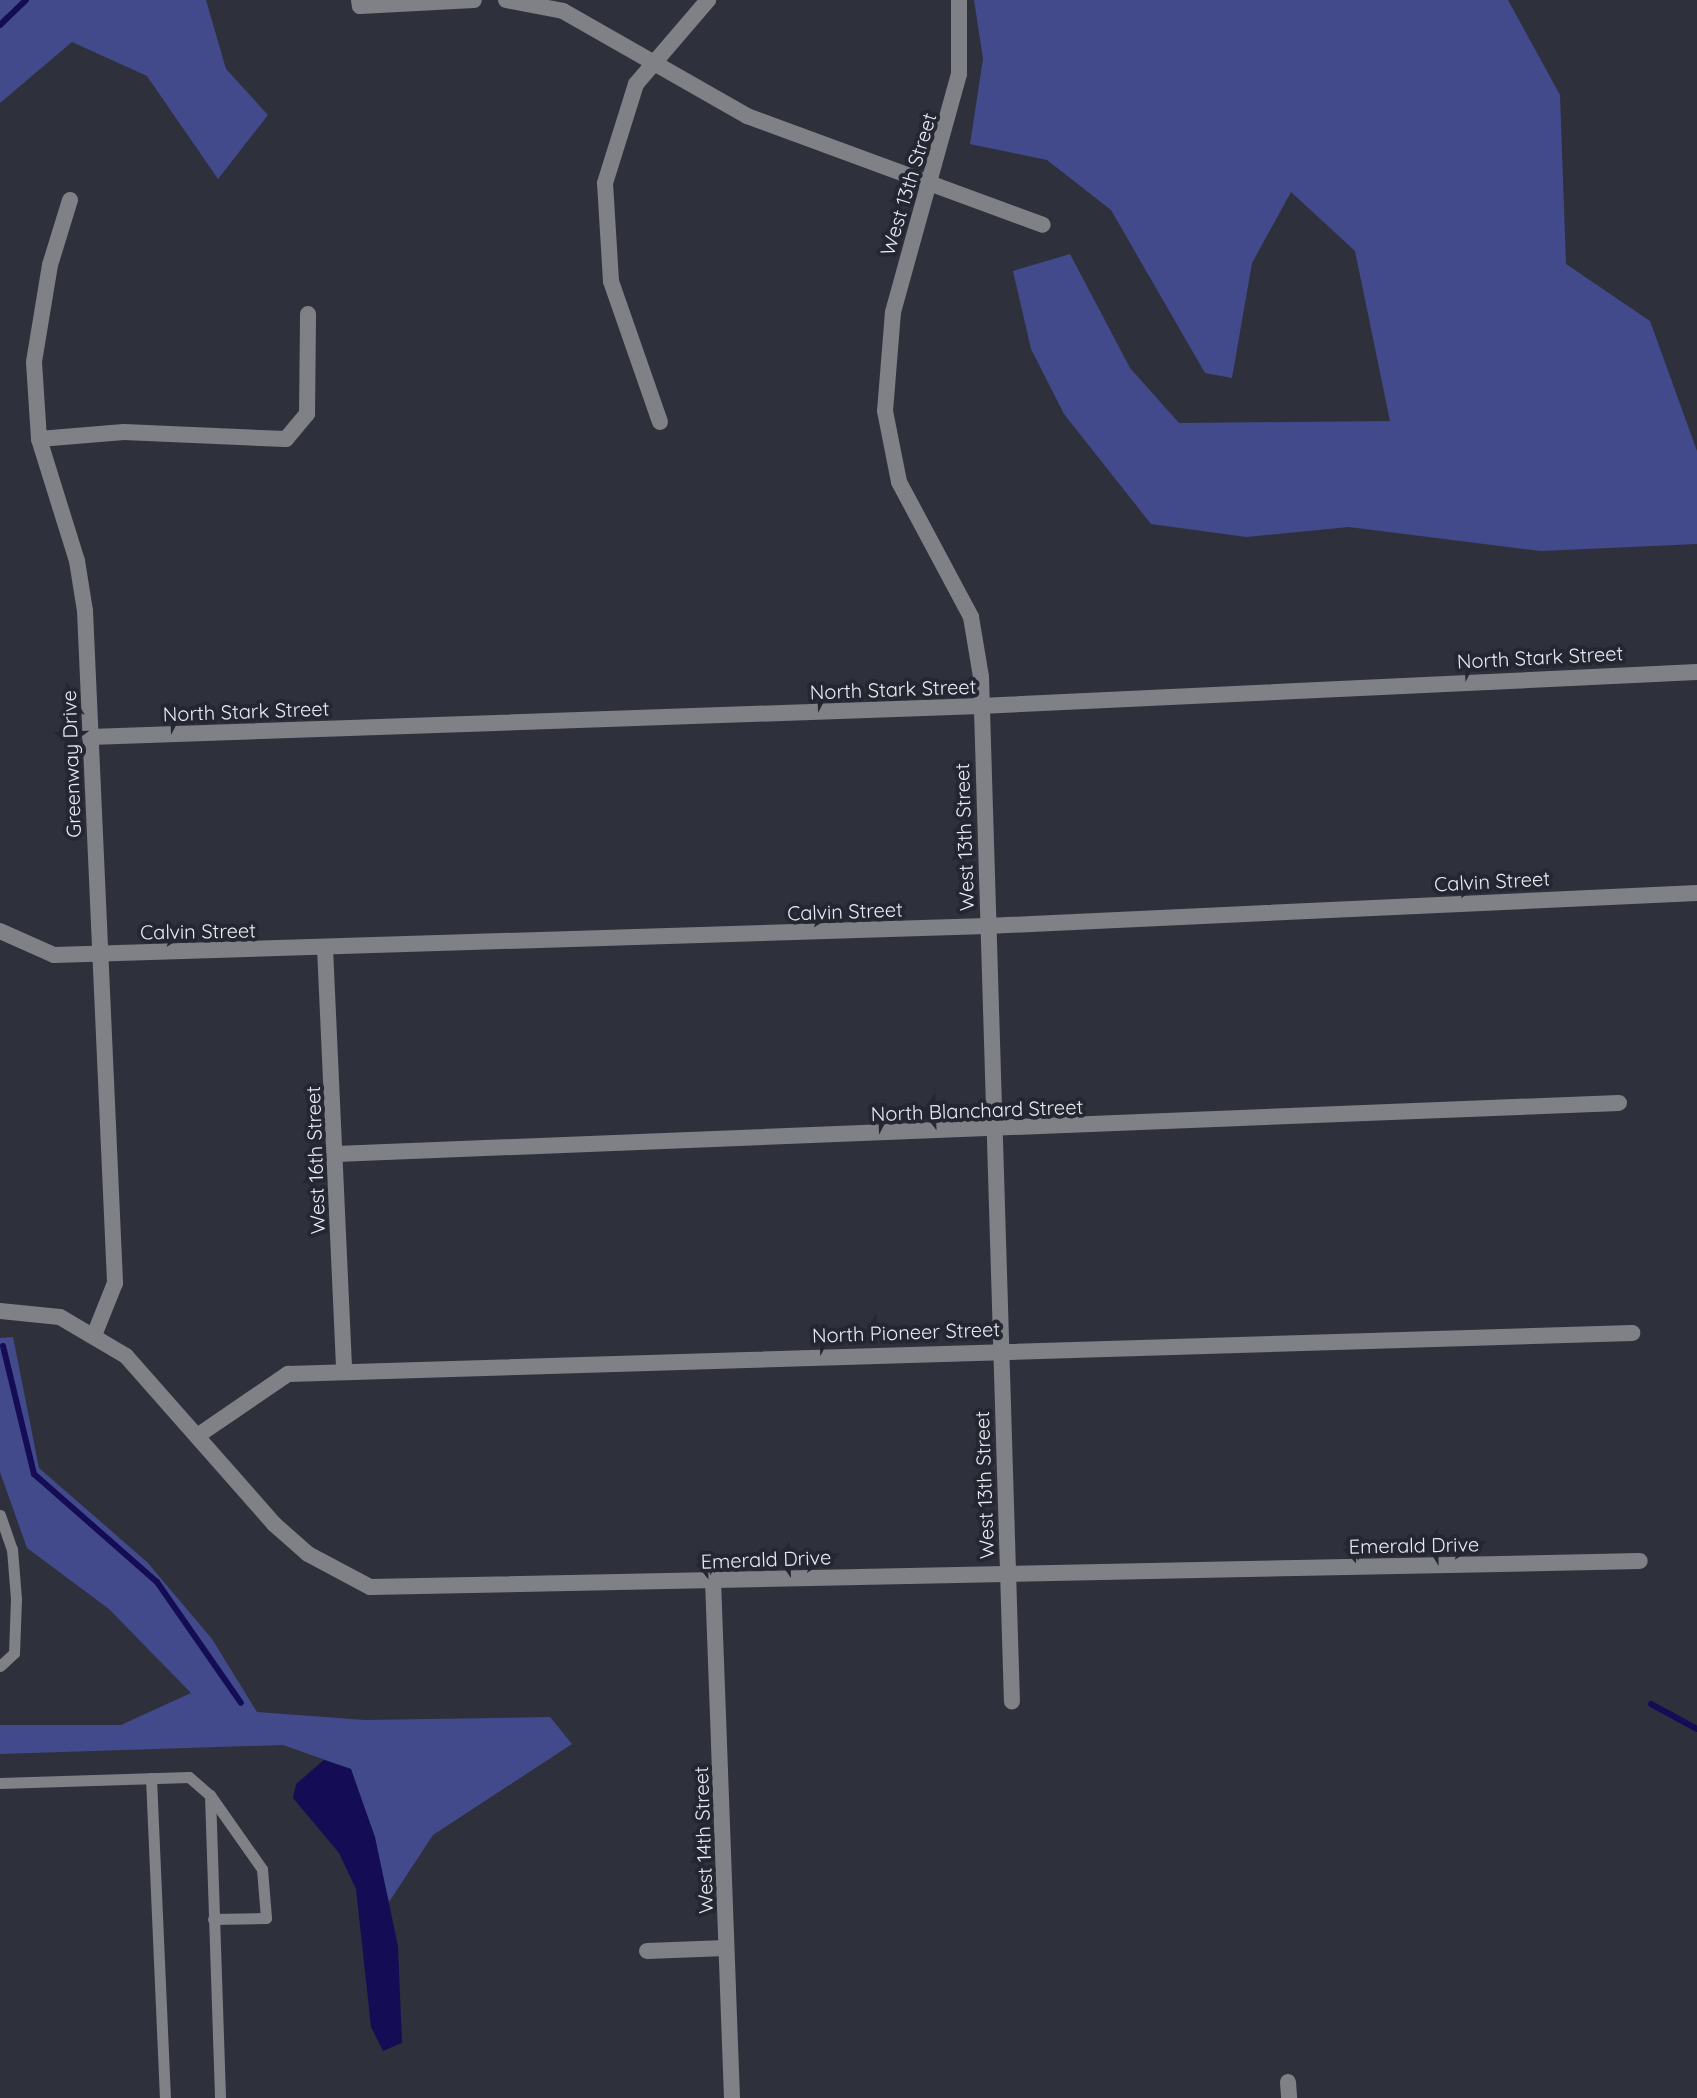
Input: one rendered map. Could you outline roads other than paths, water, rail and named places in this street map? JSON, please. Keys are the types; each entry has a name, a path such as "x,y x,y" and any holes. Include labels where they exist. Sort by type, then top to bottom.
{"street":[{"path":"359,0 360,6 474,0"},
{"path":"506,0 563,11 655,58 747,116 1043,225"},
{"path":"660,422 611,281 605,183 636,84 655,58 708,0"},
{"name":"West 13th Street","path":"959,0 959,74 893,312 885,411 899,482 971,617 980,706 1012,1702"},
{"name":"Greenway Drive","path":"70,200 50,265 34,362 39,439 77,561 90,737 115,1283 95,1333"},
{"path":"39,439 124,432 286,439 307,414 308,314"},
{"name":"North Stark Street","path":"90,737 980,706 1697,672"},
{"name":"Calvin Street","path":"0,931 54,955 987,926 1697,893"},
{"name":"West 16th Street","path":"325,948 344,1371"},
{"name":"North Blanchard Street","path":"336,1154 1619,1103"},
{"name":"Emerald Drive","path":"0,1311 60,1317 95,1333 126,1356 200,1434 274,1524 308,1554 370,1587 1640,1561"},
{"name":"North Pioneer Street","path":"200,1434 288,1374 1000,1349 1632,1333"},
{"name":"West 14th Street","path":"713,1580 732,2098"},
{"path":"647,1951 726,1948"}],"lane":[{"path":"0,1515 12,1549 16,1599 14,1653 0,1666"},
{"path":"0,1783 189,1777 210,1795 262,1869 266,1918 213,1919"},
{"path":"151,1778 165,2098"},
{"path":"210,1795 220,2098"}],"waterway":[{"path":"0,25 26,0"},
{"path":"3,1346 34,1474 157,1582 241,1703"},
{"path":"1651,1704 1697,1729"}]}
